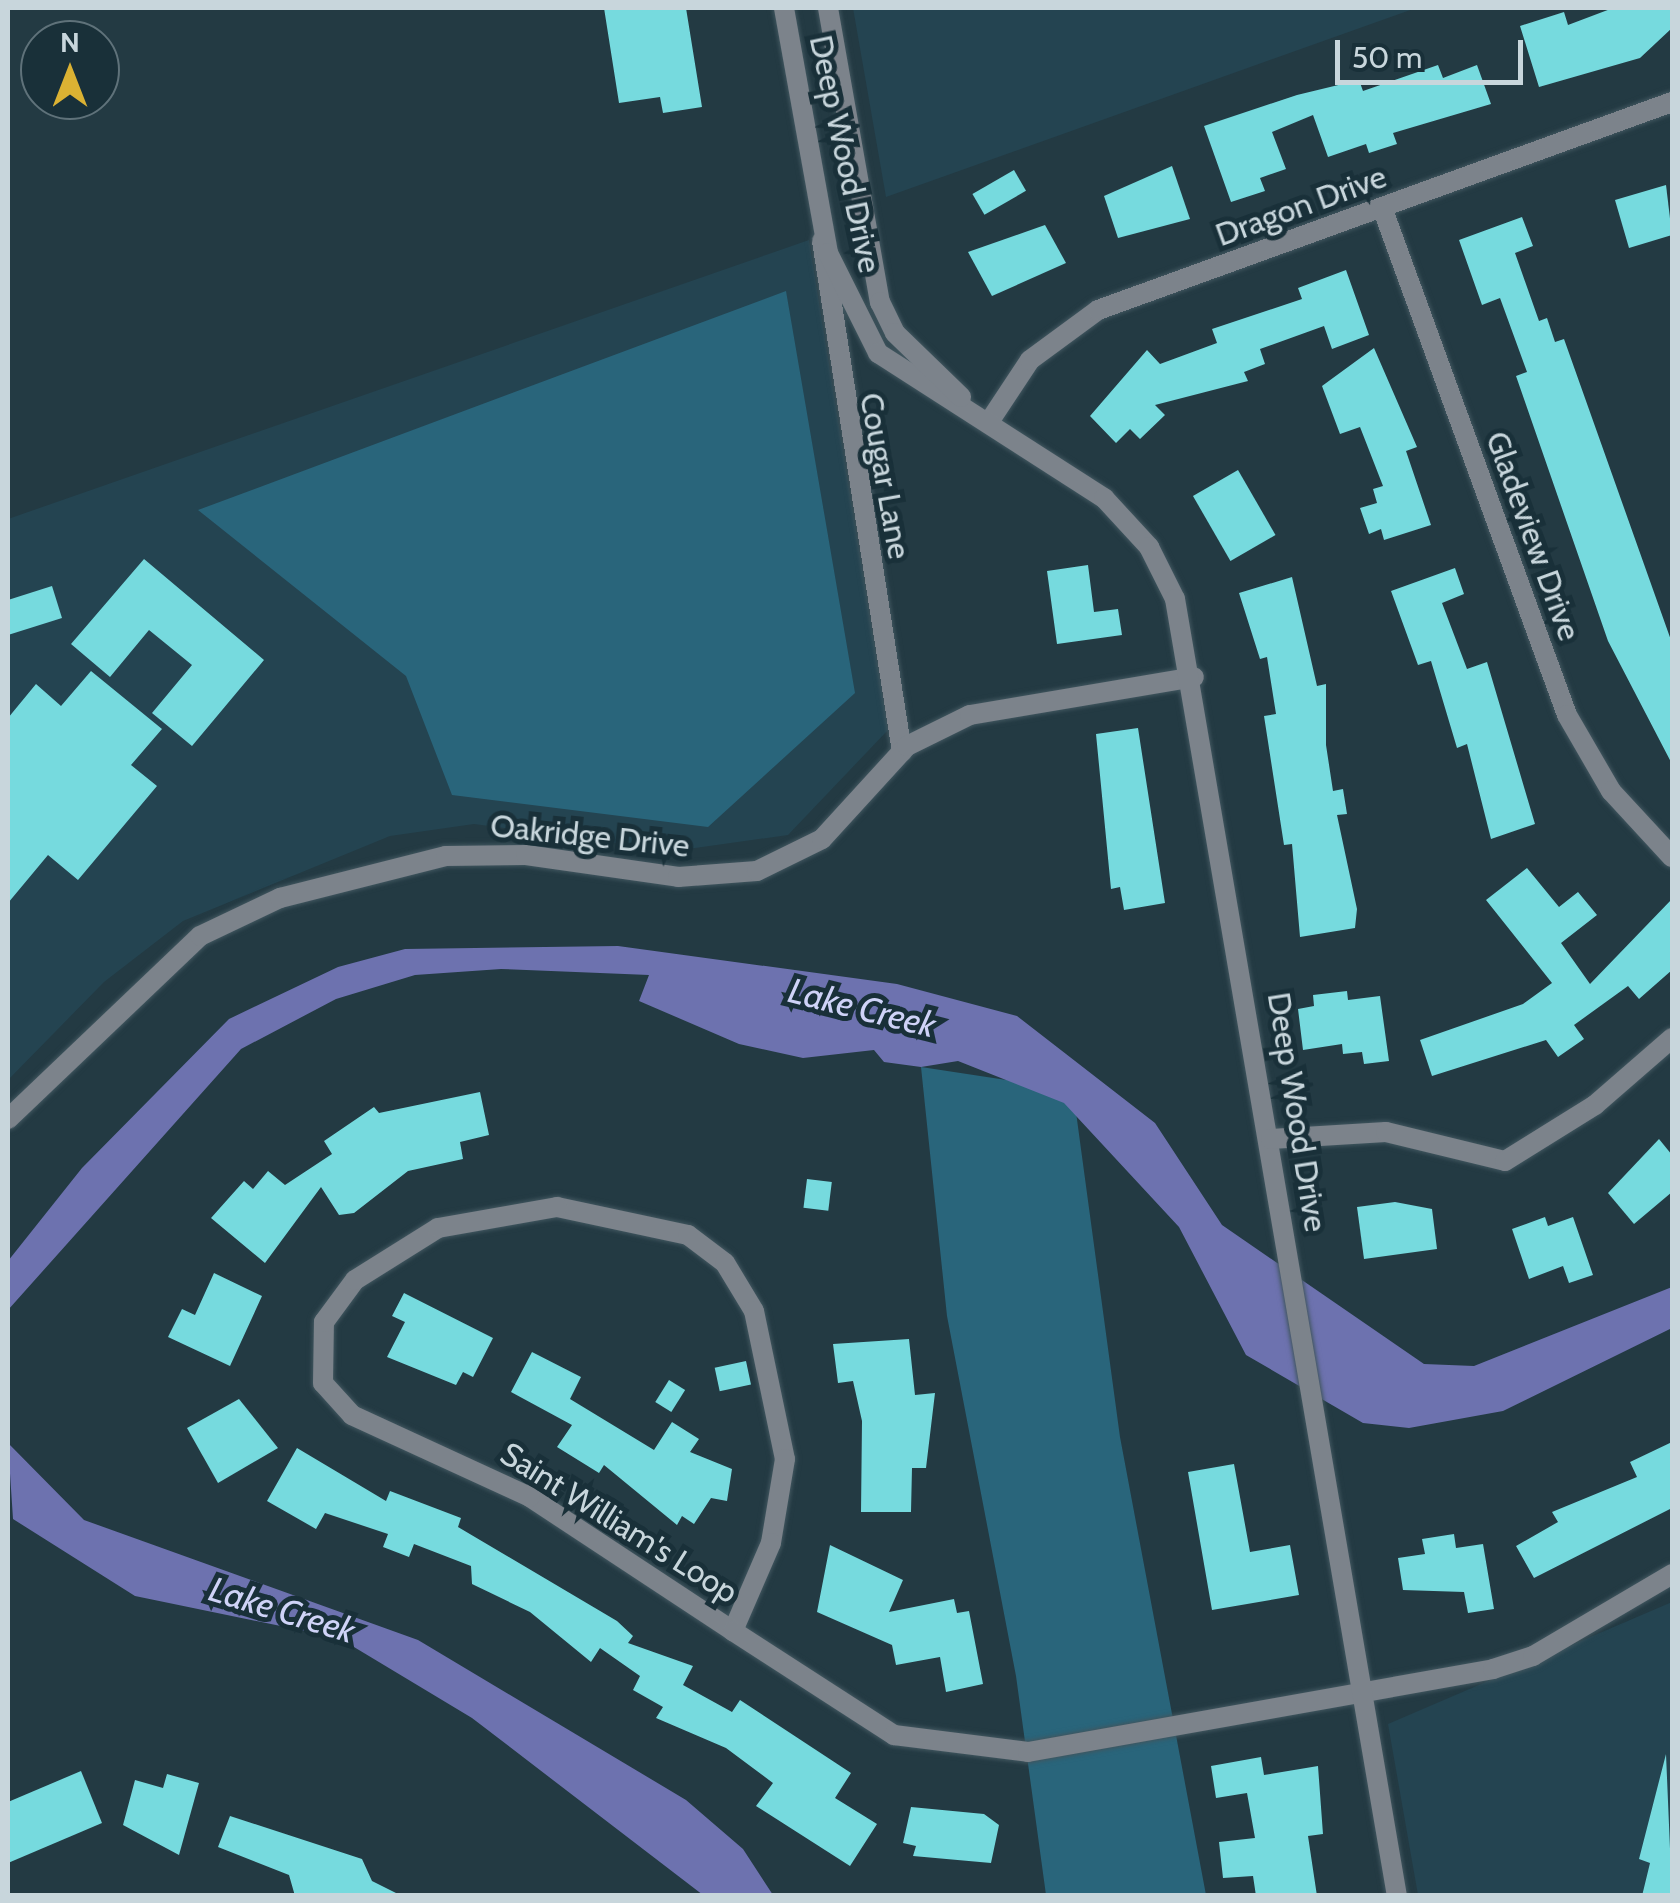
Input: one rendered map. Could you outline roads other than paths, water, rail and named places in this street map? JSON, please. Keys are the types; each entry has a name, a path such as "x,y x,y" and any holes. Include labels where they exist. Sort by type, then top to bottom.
{"street":[{"name":"Deep Wood Drive","path":"784,8 819,209 838,283 878,352 1087,484 1135,528 1175,599 1194,677 1397,1896"},
{"name":"Deep Wood Drive","path":"828,8 880,302 910,351 989,422"},
{"name":"Dragon Drive","path":"989,422 1030,360 1098,310 1383,210 1672,102"},
{"name":"Cougar Lane","path":"819,209 828,316 902,752"},
{"name":"Gladeview Drive","path":"1383,210 1567,715 1611,791 1672,857"},
{"name":"Oakridge Drive","path":"8,1119 200,936 280,898 446,856 526,855 678,877 757,871 822,840 902,752 1005,703 1194,677"},
{"path":"1271,1139 1386,1132 1506,1160 1595,1105 1672,1038"},
{"name":"Saint William's Loop","path":"733,1631 772,1543 785,1460 766,1341 738,1283 708,1248 615,1213 517,1210 420,1237 338,1296 324,1322 319,1369 352,1415 530,1496 880,1729 990,1752 1362,1699 1533,1656 1672,1574"}],"water":[{"name":"Lake Creek","path":"618,946 897,984 1017,1016 1155,1123 1222,1225 1424,1364 1474,1366 1672,1287 1672,1328 1503,1411 1409,1428 1363,1423 1246,1355 1179,1227 1064,1103 958,1061 921,1067 884,1062 874,1050 803,1058 739,1044 639,1001 649,975 501,969 415,975 336,999 241,1049 8,1310 8,1261 82,1168 229,1019 338,967 405,949"},
{"name":"Lake Creek","path":"8,1443 84,1520 418,1640 686,1800 743,1849 773,1895 703,1895 472,1718 339,1638 135,1596 13,1519"}]}
